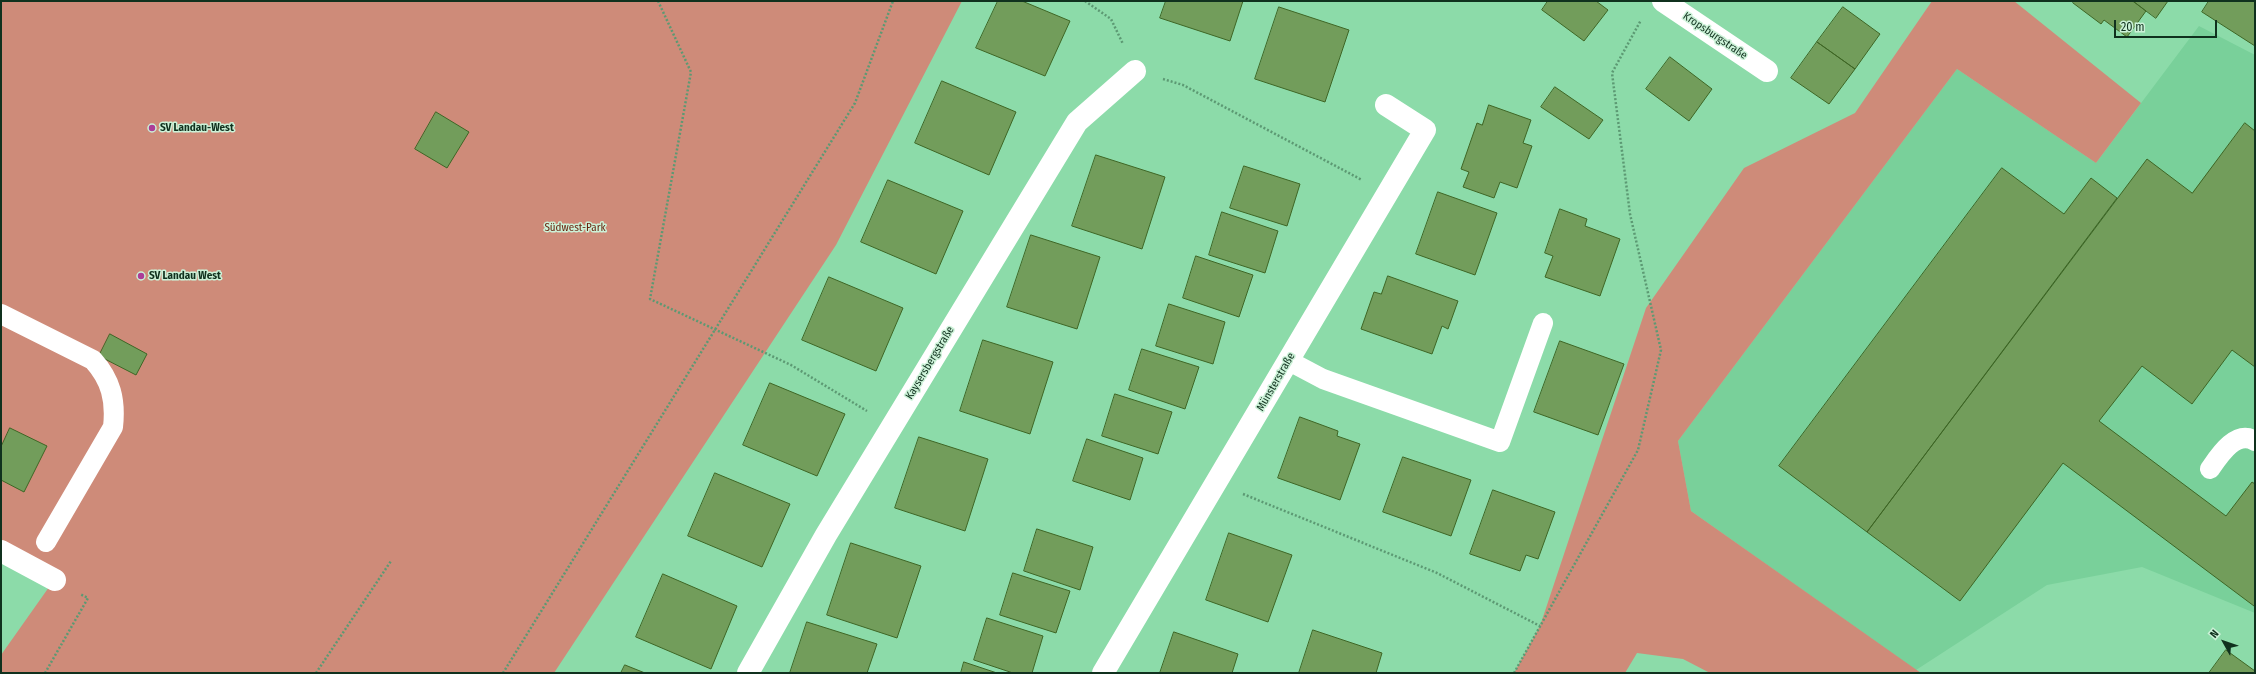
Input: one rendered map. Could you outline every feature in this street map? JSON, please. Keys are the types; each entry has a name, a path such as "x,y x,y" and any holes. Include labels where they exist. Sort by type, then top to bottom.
{"street":[{"name":"Kropsburgstraße","path":"1667,2 1767,71"},
{"name":"Kaysersbergstraße","path":"748,673 892,426 1077,122 1135,71"},
{"name":"Münsterstraße","path":"1103,673 1389,194 1425,130 1386,105"},
{"path":"1,552 54,580"}],"lane":[{"path":"1,314 93,360 102,370 115,408 113,427 46,542"},
{"path":"1289,360 1323,379 1500,442 1543,323"},
{"path":"2210,469 2225,448 2237,439 2252,439 2255,441"}],"path":[{"path":"658,1 691,72 650,300 791,365 892,426"},
{"path":"503,673 855,103 893,1"},
{"path":"1085,1 1111,19 1135,71 1183,85 1389,194"},
{"path":"1514,673 1638,450 1661,350 1630,214 1612,73 1644,14"},
{"path":"1217,484 1437,573 1540,626"},
{"path":"316,673 391,561"},
{"path":"45,673 88,598 54,580"}],"shaded area":[{"path":"2199,26 2255,55 2255,613 2142,567 2047,585 1916,670 1691,511 1678,441 1957,69 2096,163"}],"green space":[{"name":"Südwest-Park","path":"1,1 962,1 836,245 554,673 1,673 1,655 54,580 1,551"},
{"path":"1932,1 2014,1 2141,103 2096,163 1957,69 1678,441 1691,511 1921,673 1710,673 1683,659 1637,653 1625,673 1514,673 1540,626 1646,308 1744,168 1855,113"}],"building":[{"path":"998,1 1022,1 1070,21 1045,76 976,48"},
{"path":"1166,1 1243,1 1230,41 1160,18"},
{"path":"1548,1 1596,1 1608,10 1584,41 1542,10"},
{"path":"2074,1 2133,1 2146,11 2127,37 2104,20 2101,24 2073,3"},
{"path":"2133,1 2168,1 2156,18"},
{"path":"2209,1 2255,1 2255,46 2202,12"},
{"path":"1279,7 1349,30 1325,102 1255,79"},
{"path":"1843,7 1880,34 1855,69 1817,42"},
{"path":"1817,42 1855,69 1829,104 1791,78"},
{"path":"1670,57 1712,89 1689,121 1646,89"},
{"path":"942,81 1016,112 989,175 915,143"},
{"path":"1555,87 1603,120 1589,139 1541,107"},
{"path":"1489,105 1531,120 1523,143 1532,146 1517,188 1500,182 1494,198 1463,187 1469,172 1461,169 1477,123 1482,125"},
{"path":"436,112 469,132 447,168 415,149"},
{"path":"2245,123 2255,131 2255,367 2232,350 2192,404 2142,366 2099,421 2226,516 2252,482 2255,484 2255,605 2254,606 2063,463 1960,601 1867,532 2147,159 2192,193"},
{"path":"1096,155 1165,177 1142,249 1072,226"},
{"path":"1244,166 1300,184 1287,226 1230,208"},
{"path":"2002,168 2064,214 2091,178 2117,198 1867,532 1779,466"},
{"path":"888,180 963,211 936,274 861,242"},
{"path":"1438,192 1497,213 1475,275 1416,254"},
{"path":"1560,209 1587,219 1585,226 1620,239 1600,296 1545,277 1553,256 1545,253"},
{"path":"1222,212 1278,231 1265,273 1209,255"},
{"path":"1031,235 1100,257 1077,329 1007,307"},
{"path":"1196,256 1253,275 1239,317 1183,298"},
{"path":"1388,276 1458,301 1448,329 1442,326 1432,354 1361,329 1374,292 1381,294"},
{"path":"829,277 903,308 876,371 802,340"},
{"path":"1169,304 1225,322 1213,364 1156,346"},
{"path":"110,334 147,354 136,375 99,356"},
{"path":"983,340 1053,362 1030,434 960,411"},
{"path":"1560,341 1624,364 1598,435 1534,412"},
{"path":"1142,349 1199,367 1185,409 1129,390"},
{"path":"770,383 845,414 817,476 743,445"},
{"path":"1115,394 1172,412 1158,454 1102,436"},
{"path":"1300,417 1338,431 1337,436 1360,444 1340,500 1278,478"},
{"path":"10,428 47,446 24,492 1,480 1,447"},
{"path":"919,437 988,459 965,531 895,508"},
{"path":"1087,439 1143,458 1130,500 1073,481"},
{"path":"1403,457 1471,480 1451,536 1383,512"},
{"path":"715,473 790,504 762,567 688,536"},
{"path":"1493,490 1555,512 1538,559 1526,555 1520,571 1470,554"},
{"path":"1037,529 1093,547 1080,590 1024,571"},
{"path":"1229,533 1292,555 1268,622 1206,600"},
{"path":"851,543 921,566 897,638 827,615"},
{"path":"1013,573 1070,591 1056,633 1000,615"},
{"path":"663,574 737,606 711,669 636,637"},
{"path":"987,618 1043,636 1032,673 1013,673 974,660"},
{"path":"807,622 877,644 867,673 790,673"},
{"path":"1313,630 1382,653 1376,673 1299,673"},
{"path":"1174,632 1238,654 1232,673 1160,673"},
{"path":"2226,650 2255,671 2255,673 2209,673"},
{"path":"964,662 997,673 961,673"},
{"path":"625,665 645,673 621,673"}],"place":[{"name":"SV Landau-West","path":"152,128"},
{"name":"SV Landau West","path":"141,276"}]}
